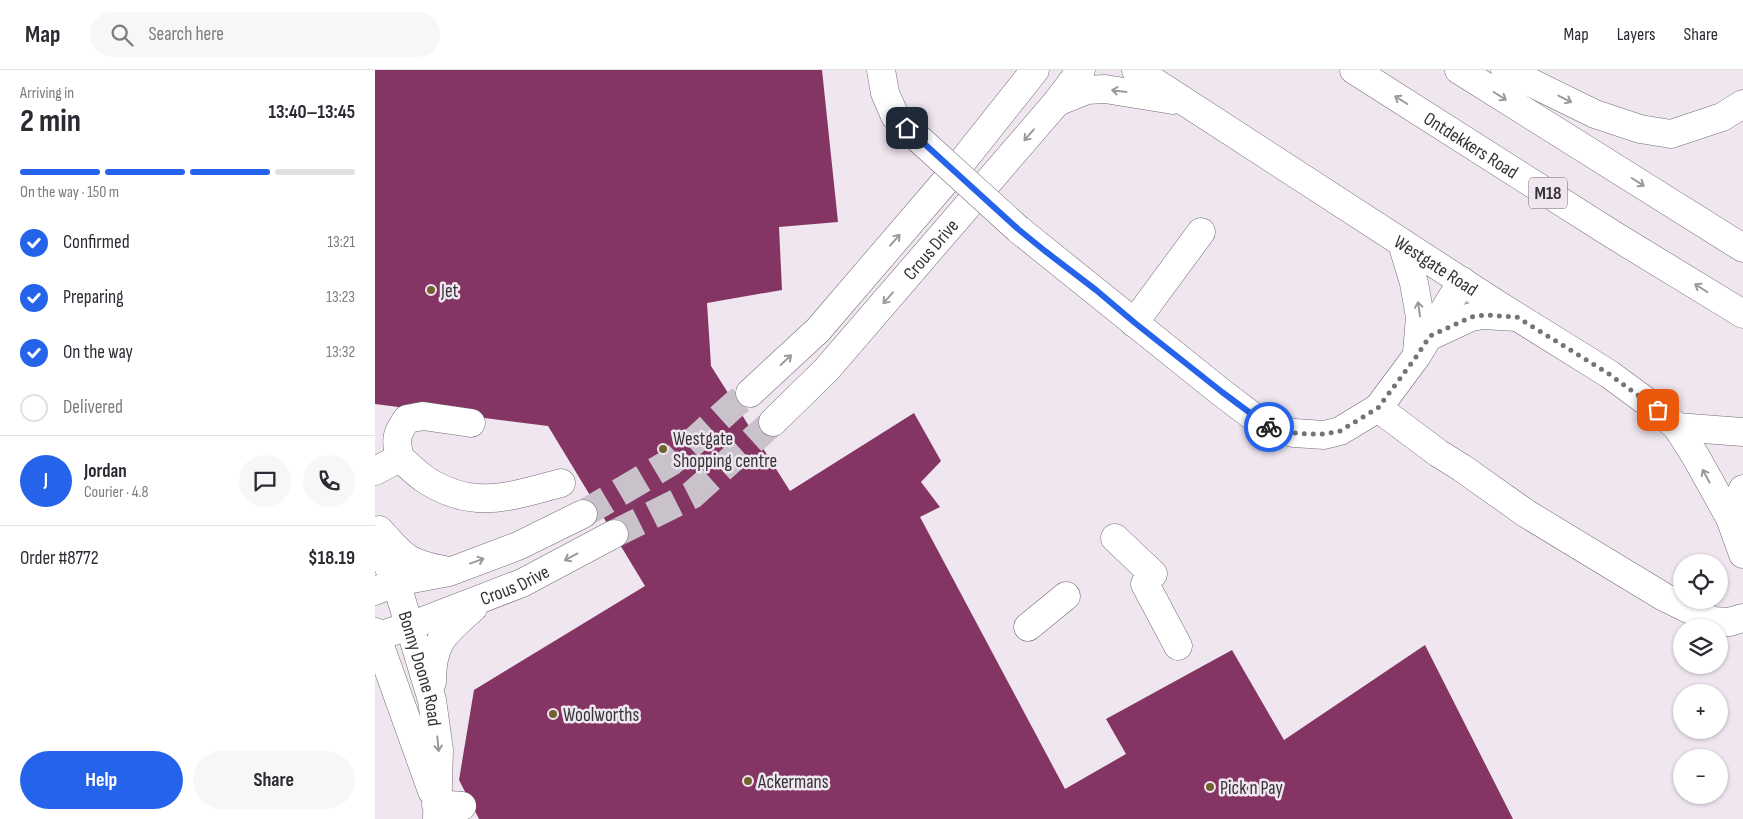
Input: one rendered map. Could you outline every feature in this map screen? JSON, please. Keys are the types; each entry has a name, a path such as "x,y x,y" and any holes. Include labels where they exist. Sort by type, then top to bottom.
{"street":[{"path":"881,70 885,93 895,116 919,139 1018,229 1267,426 1294,433 1324,434 1340,431 1378,408 1423,347 1462,281"},
{"name":"Crous Drive","path":"773,422 827,369 1057,102 1081,70"},
{"name":"Westgate Road","path":"1136,70 1517,317 1609,374 1658,410 1677,428 1696,457 1730,518 1743,554"},
{"name":"Ontdekkers Road","path":"1354,70 1743,314"},
{"path":"1459,70 1743,248"},
{"path":"1505,70 1595,114 1640,129 1671,134 1700,133 1730,126 1743,118"},
{"name":"Crous Drive","path":"750,393 818,330 962,162 1030,73"},
{"path":"1057,102 1087,90 1105,89 1185,102"},
{"path":"1671,134 1722,117 1743,104"},
{"path":"1135,323 1201,232"},
{"path":"1402,242 1414,284 1423,347"},
{"path":"1423,347 1471,317 1485,315 1517,317"},
{"path":"1378,408 1438,453 1527,514 1664,597 1713,621 1729,622 1743,618"},
{"path":"471,423 423,416 407,419 398,431 397,445 399,458 425,480 451,493 475,499 505,497 561,483"},
{"path":"1677,428 1743,432"},
{"path":"375,471 399,458"},
{"path":"1730,518 1743,489"},
{"name":"Crous Drive","path":"386,586 449,572 518,546 583,514"},
{"path":"375,526 409,559 424,566 449,572"},
{"name":"Crous Drive","path":"376,636 411,626 522,583 614,534"},
{"path":"1115,538 1149,579 1178,646"},
{"name":"Bonny Doone Road","path":"375,539 386,586 411,626 433,700 445,809"},
{"path":"1028,627 1066,596"},
{"path":"433,700 432,664 437,646 448,630 485,597"},
{"name":"Bonny Doone Road","path":"376,636 405,718 445,809"},
{"path":"375,682 405,718"}],"building":[{"name":"Westgate Shopping centre","path":"375,70 822,70 838,222 779,227 782,290 707,303 711,366 790,491 914,413 941,461 921,482 940,507 920,517 1065,789 1126,754 1106,719 1232,650 1284,740 1425,645 1513,819 479,819 459,780 474,690 645,586 548,426 375,404"}],"tunnel":[{"path":"583,514 671,462 735,404 750,393"},
{"path":"614,534 692,495 773,422"}],"way so far":[{"path":"1269,427 1294,433 1324,434 1340,431 1352,425 1378,408 1430,336 1471,317 1485,315 1517,317 1609,374 1658,410"}],"place":[{"name":"Jet","path":"431,290"},
{"name":"Westgate Shopping centre","path":"663,449"},
{"name":"Woolworths","path":"553,714"},
{"name":"Ackermans","path":"748,781"},
{"name":"Pick n Pay","path":"1210,787"}],"route":[{"path":"907,128 1018,229 1183,362 1269,427"}]}
